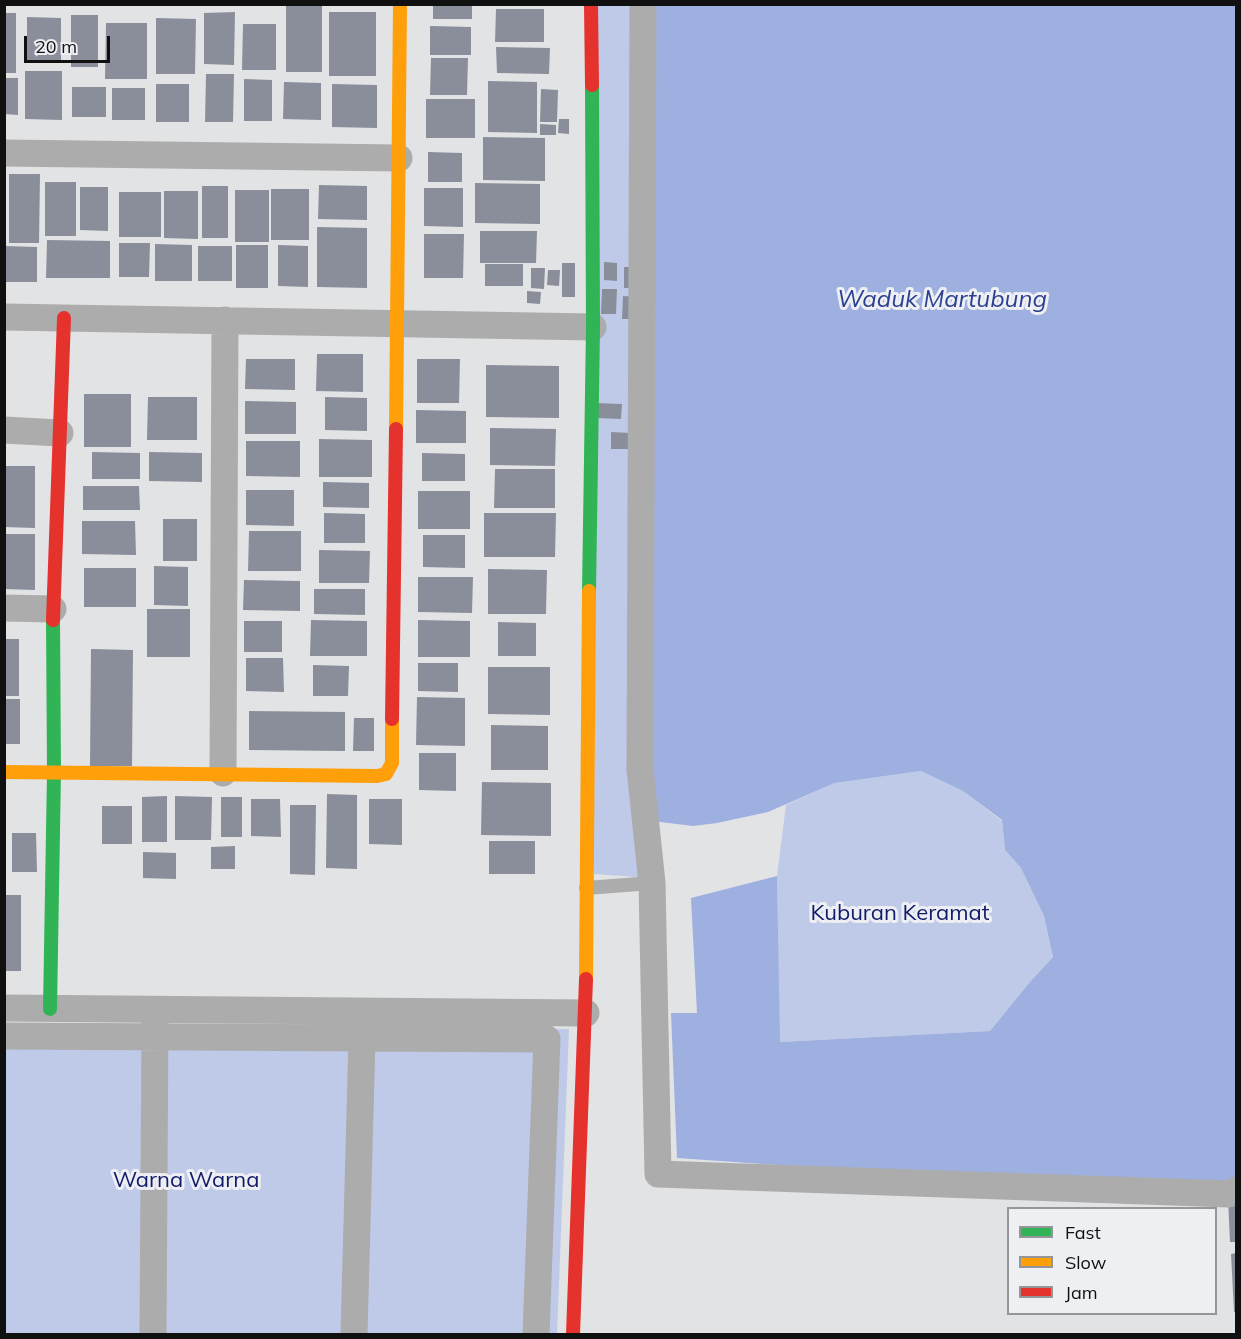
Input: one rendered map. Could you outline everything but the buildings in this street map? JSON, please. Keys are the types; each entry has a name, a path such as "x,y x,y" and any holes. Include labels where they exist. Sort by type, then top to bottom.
{"street":[{"path":"4,772 377,776 386,774 392,763 400,4"},
{"path":"573,1335 586,1013 587,713 593,327 591,4"},
{"path":"643,4 640,769 652,883 658,1174 1217,1194 1228,1194 1236,1190"},
{"path":"4,153 399,158"},
{"path":"4,317 593,327"},
{"path":"50,1010 54,772 53,609 64,318"},
{"path":"223,773 225,320"},
{"path":"4,430 60,433"},
{"path":"4,608 53,609"},
{"path":"4,1008 586,1013"},
{"path":"153,1335 155,1010"},
{"path":"354,1335 362,1039 360,1011"},
{"path":"4,1036 548,1039 536,1335"}],"lane":[{"path":"586,888 652,883"}],"green space":[{"path":"588,5 654,5 652,883 636,877 594,874"},
{"name":"Kuburan Keramat","path":"921,771 963,791 1002,821 1005,850 1021,868 1044,916 1053,957 990,1031 779,1042 777,876 786,805 835,783"},
{"name":"Warna Warna","path":"5,1023 569,1029 557,1334 5,1334"}],"water":[{"name":"Waduk Martubung","path":"649,5 1236,5 1236,1178 1228,1183 777,1165 677,1158 671,1013 697,1013 691,898 777,876 780,1042 990,1031 1053,957 1044,916 1021,868 1005,850 1002,820 963,791 921,771 835,783 768,812 717,823 693,826 652,821"}],"traffic: fast":[{"path":"589,591 593,327 592,85"},
{"path":"50,1009 54,772 53,620"}],"traffic: slow":[{"path":"396,429 400,4"},
{"path":"586,979 589,591"},
{"path":"4,772 377,776 386,774 392,763 392,719"}],"traffic: jam":[{"path":"591,4 592,85"},
{"path":"53,620 64,318"},
{"path":"392,719 396,429"},
{"path":"573,1334 586,979"}]}
